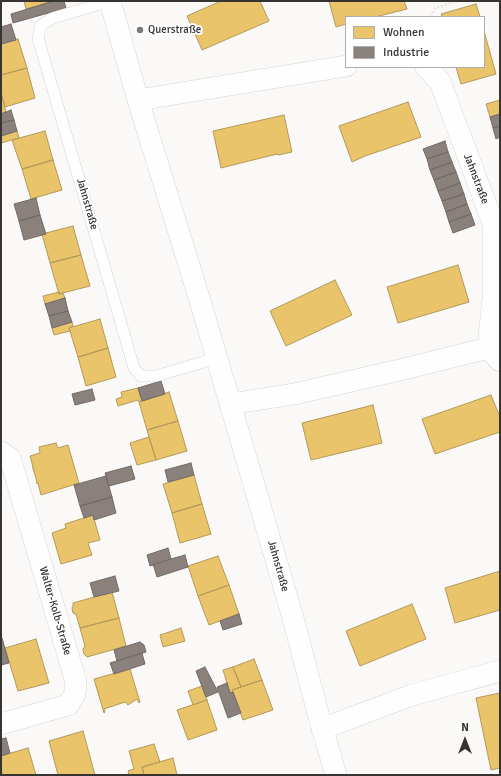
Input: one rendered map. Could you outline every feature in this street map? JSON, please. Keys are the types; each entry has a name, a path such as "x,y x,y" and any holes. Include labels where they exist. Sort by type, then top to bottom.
{"street":[{"name":"Jahnstraße","path":"110,1 138,100 217,358 293,618 322,729 336,775"},
{"path":"138,100 345,66"},
{"name":"Jahnstraße","path":"230,404 294,394 404,369 494,354 493,223 440,82 427,68"},
{"name":"Walter-Kolb-Straße","path":"1,452 10,458 76,682 75,694 68,705 1,724"},
{"path":"322,729 412,695 500,671"}],"lane":[{"name":"Jahnstraße","path":"110,1 53,18 41,25 38,38 134,368 141,376 156,376 217,358"}],"path":[{"path":"431,16 435,8 457,1"}],"building: Wohnen":[{"path":"24,1 54,1 26,9"},
{"path":"221,1 260,1 269,21 202,50 187,16"},
{"path":"329,1 404,1 407,9 379,16 345,16 345,24 336,27"},
{"path":"476,4 480,16 442,16 441,14"},
{"path":"485,35 496,74 461,84 456,68 485,68"},
{"path":"18,39 27,68 1,75 1,44"},
{"path":"27,68 35,98 5,107 1,93 1,75"},
{"path":"1,93 6,112 1,114"},
{"path":"500,100 500,114 490,117 486,104"},
{"path":"408,102 421,137 365,156 352,162 339,126"},
{"path":"284,115 292,152 277,154 221,168 213,131"},
{"path":"17,131 19,138 1,143 1,136"},
{"path":"45,131 53,160 22,169 12,140"},
{"path":"53,160 62,190 31,199 22,169"},
{"path":"73,226 81,255 50,263 42,234"},
{"path":"81,255 90,286 59,294 50,263"},
{"path":"458,265 469,302 398,323 387,287"},
{"path":"335,280 352,315 286,346 270,311"},
{"path":"59,292 59,294 63,293 65,298 45,304 43,296"},
{"path":"100,319 108,348 78,357 69,328"},
{"path":"72,322 73,326 69,328 70,331 54,335 52,328"},
{"path":"108,348 116,377 86,386 78,357"},
{"path":"138,388 142,401 139,402 138,400 118,406 116,399 122,397 121,392"},
{"path":"169,392 178,421 147,430 139,402"},
{"path":"491,395 500,417 500,432 435,454 422,419"},
{"path":"373,405 382,443 311,460 302,423"},
{"path":"178,421 187,451 156,460 147,430"},
{"path":"149,437 156,460 137,465 130,443"},
{"path":"56,443 58,448 68,445 79,483 41,495 38,483 36,483 30,456 40,453 39,447"},
{"path":"194,475 202,504 172,513 163,484"},
{"path":"202,504 211,534 180,543 172,513"},
{"path":"93,515 100,540 88,543 92,555 61,564 52,533 66,528 65,524"},
{"path":"218,556 229,585 198,596 188,566"},
{"path":"500,571 500,610 455,623 445,588"},
{"path":"229,585 239,614 209,625 198,596"},
{"path":"112,592 119,618 80,628 76,614 73,613 73,603"},
{"path":"412,604 426,639 360,666 346,631"},
{"path":"119,618 126,646 87,657 84,654 83,649 85,646 80,628"},
{"path":"181,628 185,641 163,647 160,635"},
{"path":"36,639 49,683 18,691 5,648"},
{"path":"254,659 262,680 241,687 233,667"},
{"path":"233,667 241,687 232,690 233,692 230,693 223,670"},
{"path":"130,669 140,702 139,703 137,699 128,705 125,702 104,709 104,713 94,679"},
{"path":"262,680 273,710 243,720 232,690"},
{"path":"202,686 207,700 193,705 188,691"},
{"path":"500,693 500,768 491,770 476,698"},
{"path":"207,700 217,730 188,740 177,710"},
{"path":"83,731 95,775 58,775 49,741"},
{"path":"154,744 160,762 142,767 144,775 129,775 128,771 134,769 129,751"},
{"path":"28,748 36,775 2,775 1,756"},
{"path":"173,758 177,775 144,775 142,767"}],"building: Industrie":[{"path":"54,1 64,1 66,8 13,23 11,14"},
{"path":"11,24 16,40 1,44 1,27"},
{"path":"11,110 14,120 1,123 1,114"},
{"path":"500,114 500,126 493,128 490,117"},
{"path":"14,120 17,131 1,136 1,123"},
{"path":"500,126 500,137 496,139 493,128"},
{"path":"445,141 448,152 427,159 423,149"},
{"path":"448,152 452,162 430,170 427,159"},
{"path":"452,162 456,172 434,180 430,170"},
{"path":"456,172 460,183 438,191 434,180"},
{"path":"460,183 464,194 442,201 438,191"},
{"path":"464,194 467,204 446,212 442,201"},
{"path":"36,198 40,215 19,221 14,204"},
{"path":"467,204 471,214 449,222 446,212"},
{"path":"471,214 475,225 453,233 449,222"},
{"path":"40,215 46,234 24,240 19,221"},
{"path":"65,298 68,311 49,316 45,304"},
{"path":"68,311 72,322 52,328 49,316"},
{"path":"161,381 165,394 142,401 138,388"},
{"path":"92,389 95,400 75,405 72,394"},
{"path":"191,463 194,475 168,482 165,470"},
{"path":"131,466 135,479 109,486 105,473"},
{"path":"106,476 112,497 80,506 74,485"},
{"path":"112,497 116,513 94,520 93,515 84,518 80,506"},
{"path":"168,548 171,559 150,566 147,555"},
{"path":"185,555 188,567 157,577 153,564"},
{"path":"115,576 119,591 94,597 90,583"},
{"path":"239,614 242,624 223,630 220,621"},
{"path":"1,638 9,663 1,665"},
{"path":"140,642 144,645 146,652 117,661 114,650"},
{"path":"142,653 145,664 114,674 110,663"},
{"path":"205,667 218,692 206,697 196,671"},
{"path":"227,683 230,693 233,692 241,713 228,718 217,687"},
{"path":"6,738 10,753 1,756 1,739"}],"place":[{"name":"Querstraße","path":"140,30"}]}
